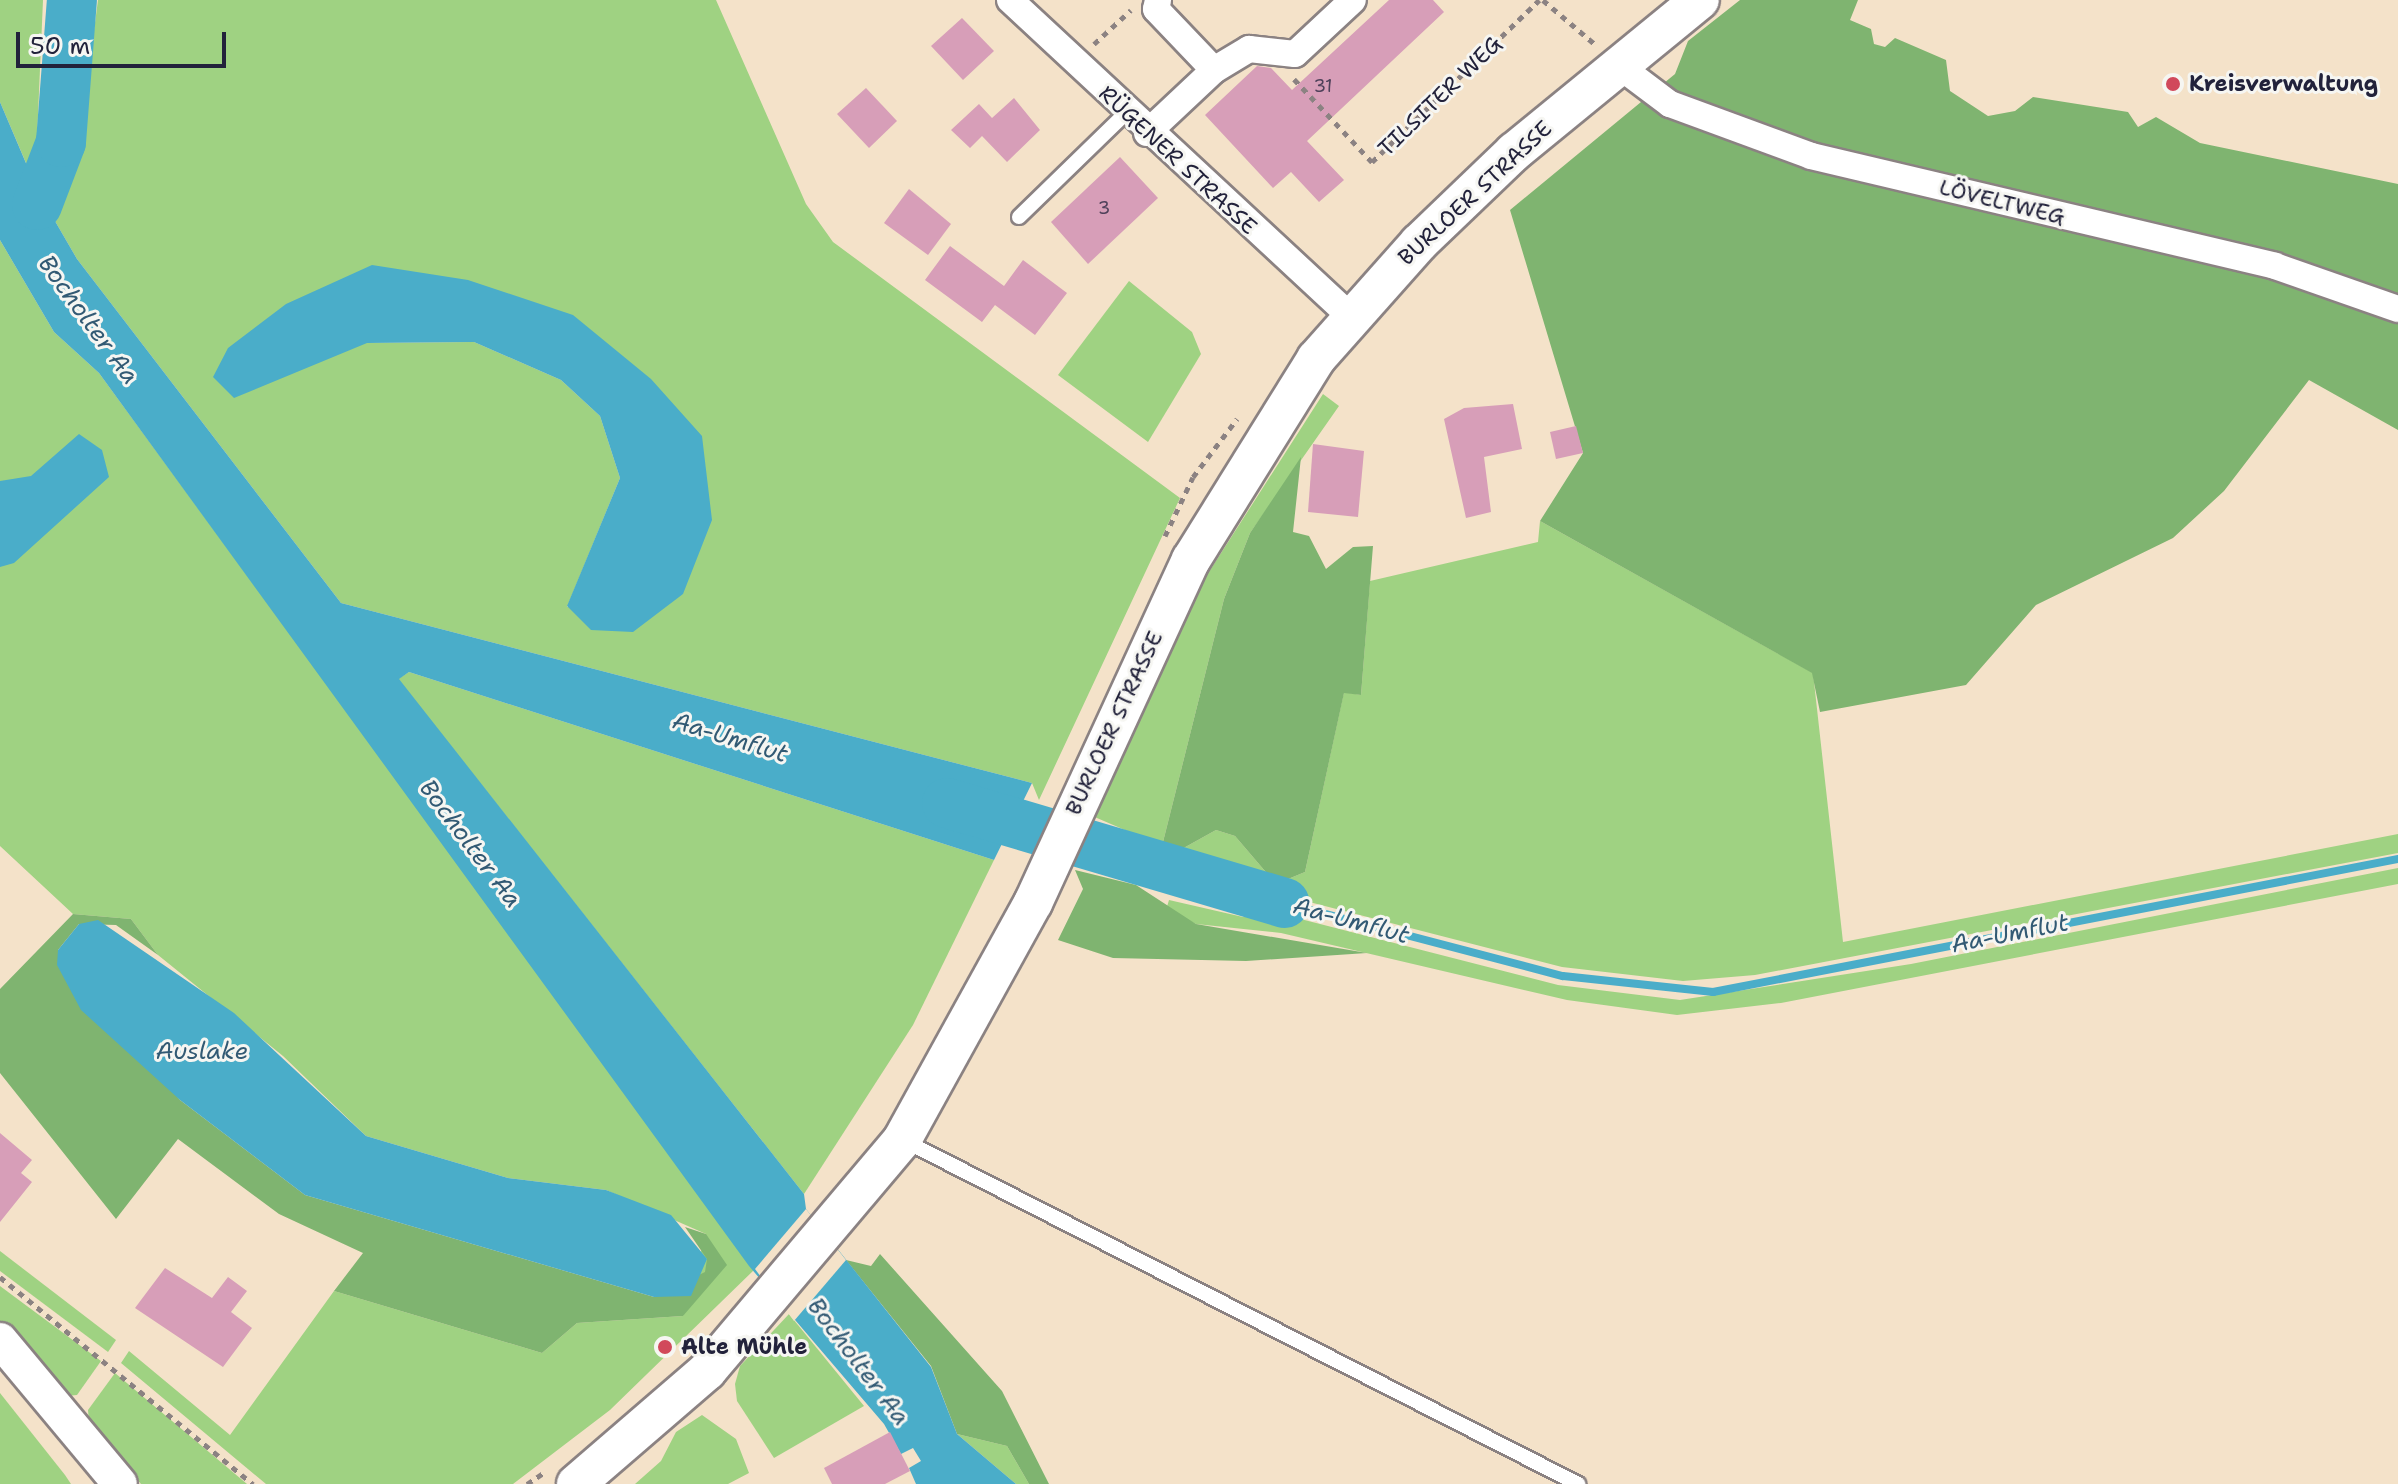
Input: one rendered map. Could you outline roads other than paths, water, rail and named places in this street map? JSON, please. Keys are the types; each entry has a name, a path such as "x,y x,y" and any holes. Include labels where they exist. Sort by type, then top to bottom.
{"main road":[{"name":"BURLOER STRASSE","path":"576,1484 693,1384 776,1297 829,1236 902,1140 1033,903 1077,799 1227,495 1350,316 1514,152 1700,0"}],"street":[{"name":"RÜGENER STRASSE","path":"1010,0 1147,133 1350,316"},
{"path":"1147,133 1214,70 1249,49 1295,54 1353,0"},
{"path":"1157,4 1214,70"},
{"name":"LÖVELTWEG","path":"1618,65 1670,104 1811,156 2275,266 2398,309"},
{"path":"0,1340 120,1484"}],"lane":[{"path":"1019,217 1126,113"},
{"path":"902,1140 1578,1484"}],"water":[{"name":"Bocholter Aa","path":"0,102 34,182 37,131 78,152 48,209 77,259 341,603 1032,783 994,860 409,672 399,679 804,1194 806,1209 931,1367 957,1434 1016,1484 916,1484 909,1468 921,1461 913,1448 901,1454 884,1424 749,1266 99,373 54,332 0,240"},
{"path":"372,265 468,280 573,315 651,379 702,436 712,520 683,594 633,632 591,630 567,606 620,478 600,416 561,380 474,342 367,343 234,398 213,377 228,348 286,304"},
{"path":"79,434 102,450 109,477 14,563 0,567 0,481 31,476"},
{"name":"Auslake","path":"98,920 234,1013 366,1136 508,1178 606,1190 671,1215 707,1259 691,1296 654,1297 305,1195 180,1100 81,1010 57,965 58,950 79,924"}],"waterway":[{"path":"37,205 61,142 72,0"},
{"name":"Aa-Umflut","path":"947,803 1284,903"},
{"name":"Aa-Umflut","path":"1284,903 1563,976 1713,992 2398,859"}],"place":[{"name":"Kreisverwaltung","path":"2173,84"},
{"name":"Alte Mühle","path":"665,1347"}]}
